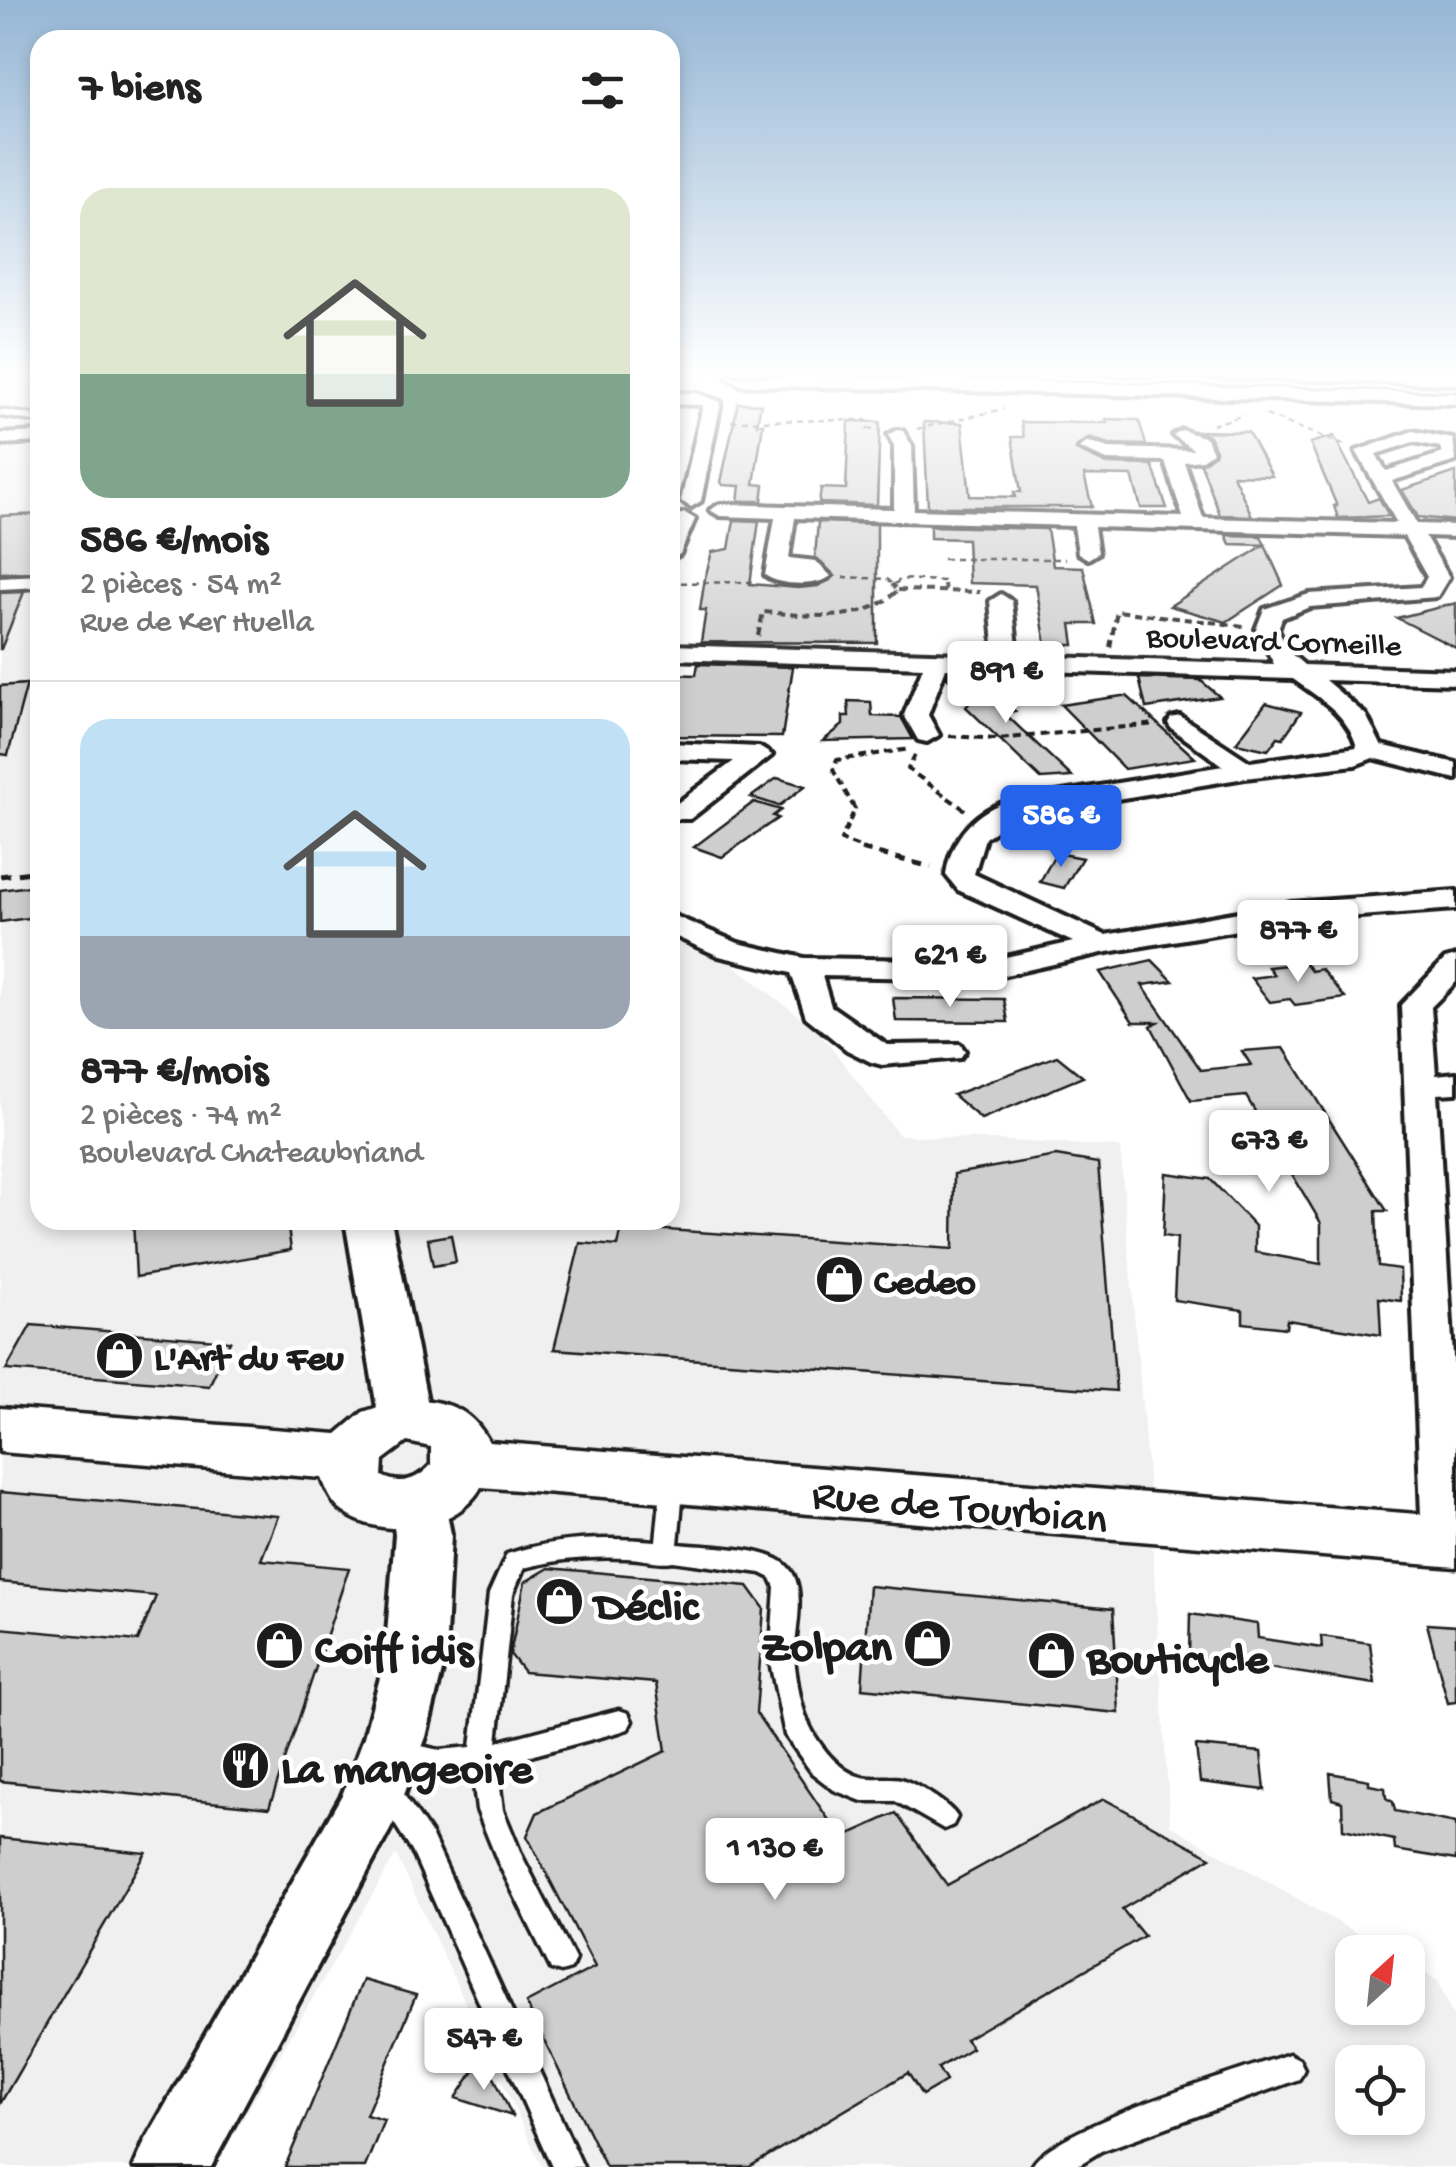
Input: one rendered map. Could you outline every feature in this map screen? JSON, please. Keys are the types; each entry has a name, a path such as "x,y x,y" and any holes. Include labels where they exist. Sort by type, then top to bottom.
{"main road":[{"path":"405,1420 444,1426 461,1442 464,1463 458,1478 444,1491 418,1503 385,1504 371,1499 353,1481 351,1458 370,1433 405,1420"},
{"path":"0,1430 351,1458"},
{"name":"Rue de Tourbian","path":"464,1463 1450,1542"}],"street":[{"path":"680,505 686,478"},
{"path":"903,478 904,514"},
{"path":"1181,478 1194,521"},
{"path":"1370,750 1366,735 1322,686 1278,656 1267,629 1272,614 1292,602 1401,598 1429,592 1438,576 1378,478"},
{"path":"680,514 710,518 720,510 1456,531"},
{"path":"786,512 777,568 809,565 820,576"},
{"path":"1083,519 1088,553"},
{"path":"0,582 30,580"},
{"path":"1001,601 1007,663"},
{"name":"Boulevard Corneille","path":"680,652 1456,676"},
{"path":"927,735 916,715 937,661"},
{"path":"1180,723 1245,770"},
{"path":"1102,944 980,890 960,875 960,864 975,832 1002,812 1245,770 1355,756 1370,750 1456,770"},
{"path":"680,752 759,755 681,813"},
{"path":"680,928 729,950 804,967 988,970 1102,944 1291,912 1456,900"},
{"path":"1450,1542 1438,1084 1416,1005 1456,965"},
{"path":"804,967 817,1010 858,1043 882,1054 948,1052"},
{"path":"370,1230 405,1420"},
{"path":"171,2167 371,1804 414,1659 423,1534 418,1503"}],"lane":[{"path":"666,1554 673,1480"},
{"path":"561,1959 510,1862 490,1810 483,1757 501,1594 515,1561 540,1552 611,1549 766,1564 780,1572 787,1586 782,1662 794,1727 822,1765 843,1782 862,1789 898,1790 944,1817"},
{"path":"568,2167 384,1765 483,1757 620,1721"},
{"path":"1047,2167 1093,2139 1289,2069"}],"path":[{"path":"943,559 1080,559 1088,553"},
{"path":"680,582 744,585 777,568"},
{"path":"820,576 887,579 897,587 1001,592 1001,601"},
{"path":"754,656 763,612 865,614 892,599 901,580 943,581 945,591"},
{"path":"1106,667 1117,610 1267,629"},
{"path":"927,735 998,739 1180,723"},
{"path":"959,806 908,769 918,748 861,753 836,760 832,770 855,808 842,840 892,859 960,875"},
{"path":"0,876 30,872"}],"shaded area":[{"path":"0,478 30,478 30,1230 680,1230 680,940 730,962 819,1032 899,1135 1120,1147 1148,1476 1170,1825 1360,1935 1335,1935 1335,2025 1425,2025 1425,1973 1438,1981 1456,2023 1456,2167 542,2167 396,1854 215,2167 0,2167"}],"building":[{"path":"722,478 755,478 754,484 764,485 762,501 738,501 740,486 721,482"},
{"path":"846,478 878,478 877,505 819,503 821,488 846,489"},
{"path":"927,478 968,478 970,496 1015,497 1014,492 1021,492 1019,478 1085,478 1092,507 928,507"},
{"path":"1133,478 1157,478 1167,508 1141,508"},
{"path":"1206,478 1234,478 1252,516 1220,515"},
{"path":"1325,478 1356,478 1368,502 1379,498 1389,516 1338,518"},
{"path":"1438,478 1456,478 1456,521 1418,517 1402,490"},
{"path":"30,514 30,572 0,573 0,516"},
{"path":"734,520 759,521 750,584 798,588 818,586 835,576 815,557 818,522 877,524 877,643 701,642 706,610 700,610 712,552 729,549"},
{"path":"930,526 1047,529 1053,566 1083,567 1096,624 1071,624 1074,645 1046,645 1036,585 969,583 967,539 930,538"},
{"path":"1226,535 1261,536 1283,585 1226,622 1170,606 1264,545 1230,544"},
{"path":"24,592 1,649 0,649 0,593"},
{"path":"1456,603 1456,648 1397,618"},
{"path":"698,664 793,667 782,737 680,736 680,674 696,675"},
{"path":"949,672 971,673 1015,711 1004,713 1072,777 1041,779 966,707 971,701 947,677"},
{"path":"1139,678 1200,680 1220,697 1146,708"},
{"path":"27,684 8,755 0,754 0,686"},
{"path":"1127,696 1195,758 1124,769 1061,705"},
{"path":"848,701 871,702 872,716 901,717 913,739 823,741 843,725 843,716 849,716"},
{"path":"1266,703 1301,712 1283,738 1278,737 1268,750 1236,743"},
{"path":"777,778 805,786 779,806 751,797"},
{"path":"754,802 781,810 773,816 778,818 722,857 694,847"},
{"path":"1056,853 1082,858 1064,888 1040,882"},
{"path":"30,886 29,918 0,922 0,890"},
{"path":"1152,960 1173,981 1142,985 1201,1070 1251,1065 1242,1051 1284,1048 1387,1211 1376,1211 1378,1266 1400,1269 1401,1301 1379,1298 1381,1335 1287,1320 1286,1328 1243,1323 1243,1310 1174,1300 1177,1238 1163,1236 1166,1173 1210,1179 1255,1226 1255,1252 1321,1264 1321,1223 1246,1096 1191,1101 1151,1026 1158,1022 1133,1022 1100,972"},
{"path":"1305,963 1311,971 1321,969 1345,998 1295,1005 1290,999 1270,1002 1251,978 1274,975 1268,967"},
{"path":"893,998 1004,999 1008,1022 896,1021"},
{"path":"1057,1056 1083,1077 981,1119 953,1095"},
{"name":"Cedeo","path":"1056,1156 1098,1163 1116,1391 554,1349 580,1243 618,1246 621,1230 667,1230 953,1249 954,1174"},
{"path":"134,1230 288,1230 291,1250 136,1277"},
{"path":"451,1235 456,1262 433,1266 428,1239"},
{"name":"L'Art du Feu","path":"31,1325 230,1341 209,1386 6,1370"},
{"path":"0,1492 278,1516 261,1560 349,1568 269,1808 0,1781 0,1628 138,1641 156,1596 0,1582"},
{"path":"549,1568 748,1586 764,1608 756,1713 841,1838 896,1813 947,1885 1104,1799 1211,1857 1122,1909 1144,1936 965,2039 972,2048 938,2068 946,2081 922,2095 908,2073 749,2167 606,2167 526,2003 595,1967 527,1836 537,1813 666,1751 656,1683 524,1672 510,1654 525,1582"},
{"path":"869,1586 1113,1609 1119,1713 862,1688"},
{"path":"1190,1614 1257,1624 1258,1638 1322,1648 1321,1636 1370,1643 1375,1684 1189,1656"},
{"path":"1427,1624 1456,1626 1456,1702 1448,1703"},
{"path":"1196,1746 1261,1752 1265,1790 1200,1782"},
{"path":"1330,1773 1369,1780 1369,1785 1385,1788 1386,1798 1393,1802 1395,1811 1456,1823 1456,1860 1395,1850 1394,1840 1343,1829 1342,1802 1332,1799"},
{"path":"0,1838 146,1853 0,2104"},
{"path":"363,1980 416,1995 366,2115 384,2120 365,2167 285,2167"},
{"path":"476,2068 494,2077 512,2116 456,2098"}],"place":[{"name":"Cedeo","path":"839,1279"},
{"name":"L'Art du Feu","path":"119,1355"},
{"name":"Déclic","path":"560,1602"},
{"name":"Zolpan","path":"927,1643"},
{"name":"Coiff idis","path":"280,1646"},
{"name":"Bouticycle","path":"1052,1655"},
{"name":"La mangeoire","path":"246,1765"}]}
